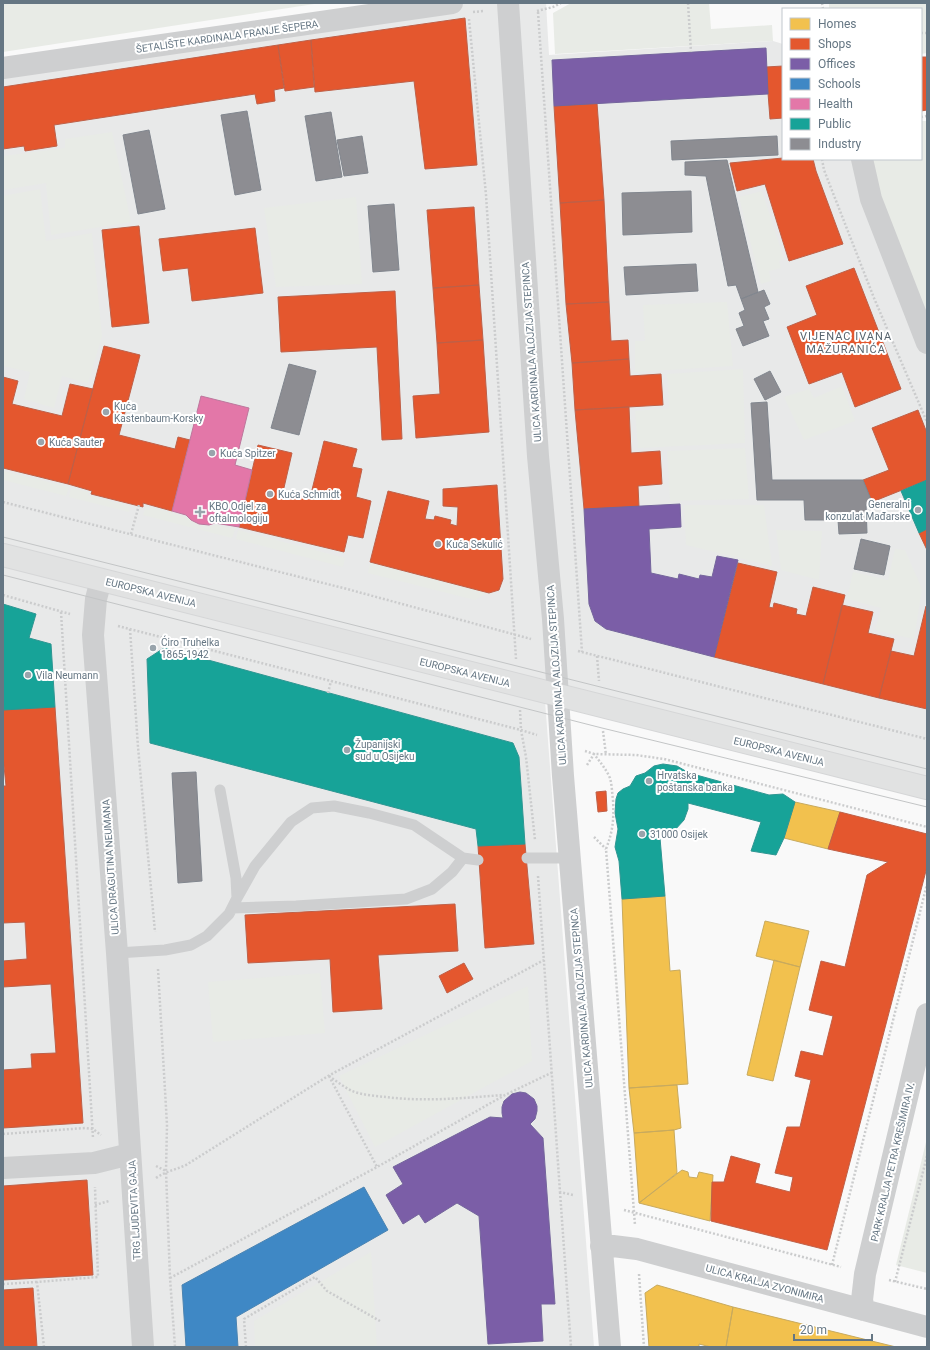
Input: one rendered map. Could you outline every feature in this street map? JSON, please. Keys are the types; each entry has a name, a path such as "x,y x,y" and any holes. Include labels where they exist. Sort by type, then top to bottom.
{"street":[{"name":"ULICA KARDINALA ALOJZIJA STEPINCA","path":"508,3 538,456 610,1347"},
{"name":"ŠETALIŠTE KARDINALA FRANJE ŠEPERA","path":"3,68 460,8"},
{"path":"862,160 871,199 927,343"},
{"name":"EUROPSKA AVENIJA","path":"3,555 927,788"},
{"name":"ULICA DRAGUTINA NEUMANA","path":"101,580 96,600 93,636 117,953 130,1154"},
{"name":"PARK KRALJA PETRA KREŠIMIRA IV.","path":"864,1310 862,1300 865,1274 927,1014"},
{"name":"TRG LJUDEVITA GAJA","path":"3,1168 94,1163 130,1154 143,1347"},
{"name":"ULICA KRALJA ZVONIMIRA","path":"601,1246 637,1249 927,1326"}],"lane":[{"path":"220,790 236,878 237,898"},
{"path":"117,953 157,951 191,945 207,936 229,914 255,866 291,822 312,808 334,806 369,813 414,825 463,858 478,860"},
{"path":"232,908 296,906 406,899 432,889 452,872 463,858"},
{"path":"532,858 570,858"}],"path":[{"path":"688,3 691,52"},
{"path":"460,8 486,195 521,730 526,757 532,858 544,960 571,1347"},
{"path":"538,12 582,652"},
{"path":"822,160 824,170 874,298 927,422"},
{"path":"3,502 347,589 514,635 927,739"},
{"path":"131,534 139,505"},
{"path":"3,595 62,612 521,730 594,754 636,755 664,759 927,827"},
{"path":"3,1284 98,1277 94,1205 94,1163 62,612"},
{"path":"130,629 138,747 157,951 167,1125 166,1171 170,1278 175,1347"},
{"path":"328,693 331,681"},
{"path":"594,754 605,769 610,780 612,793 614,821 611,836 606,849 644,1347"},
{"path":"832,1265 927,884"},
{"path":"166,1171 186,1165 328,1076 544,960"},
{"path":"170,1278 377,1167 505,1094 553,1072"},
{"path":"328,1076 353,1091 401,1099 459,1099 505,1094"},
{"path":"328,1076 377,1167"},
{"path":"895,1282 927,1156"},
{"path":"560,1192 895,1282 927,1289"},
{"path":"246,1347 244,1319 315,1277 327,1291 380,1321"},
{"path":"37,1282 44,1347"}],"shaded area":[{"path":"3,3 321,3 3,52"},
{"path":"398,3 546,3 549,55 773,41 782,44 782,160 868,160 927,321 927,798 545,701 594,1347 3,1347 3,64"},
{"path":"571,3 709,3 711,29 772,25 773,41 555,54 553,13"},
{"path":"829,3 927,3 927,53 922,54 922,8 829,8"},
{"path":"922,121 927,121 927,321 870,181 868,160 922,160"},
{"path":"112,132 131,222 51,235 46,183 3,190 3,156 65,148 65,139"},
{"path":"40,189 46,241 92,233 102,336 88,383 62,376 54,408 24,399 30,372 3,366 3,196"},
{"path":"762,191 784,259 779,261 781,268 769,271 771,281 761,284 739,197"},
{"path":"356,197 362,284 276,287 264,208"},
{"path":"727,302 733,366 635,372 635,341 645,341 643,305"},
{"path":"743,369 745,443 638,448 635,411 669,408 667,374"},
{"path":"842,386 855,421 804,440 784,397 809,389 814,398"},
{"path":"745,448 749,499 670,501 667,451"},
{"path":"3,471 69,487 66,496 3,480"},
{"path":"71,488 89,492 88,495 130,506 129,512 69,497"},
{"path":"684,505 764,505 772,566 686,545"},
{"path":"146,506 184,516 199,524 209,526 217,525 235,529 232,538 143,515"},
{"path":"238,530 345,558 343,567 236,539"},
{"path":"776,530 822,531 819,580 781,570"},
{"path":"895,549 905,550 922,589 914,639 875,630 881,608 847,599 853,572 888,580"},
{"path":"370,563 487,593 475,600 368,573"},
{"path":"320,973 325,1033 213,1042 208,982"},
{"path":"528,986 532,1061 375,1147 339,1076"},
{"path":"927,1138 927,1273 896,1265"},
{"path":"371,1252 377,1347 255,1347 254,1321"}],"building: Homes":[{"path":"795,802 840,812 828,849 784,838"},
{"path":"665,896 670,971 680,970 688,1084 629,1088 622,899"},
{"path":"765,921 809,931 800,967 756,956"},
{"path":"774,960 800,967 773,1081 747,1075"},
{"path":"677,1085 681,1128 674,1130 634,1133 629,1088"},
{"path":"674,1130 677,1173 639,1203 634,1133"},
{"path":"682,1170 688,1172 689,1177 697,1178 699,1172 713,1175 710,1221 639,1203"},
{"path":"657,1285 733,1307 726,1347 711,1347 699,1344 699,1347 649,1347 645,1293"},
{"path":"733,1307 896,1347 726,1347"}],"building: Shops":[{"path":"465,18 477,165 425,169 414,81 315,92 311,40"},
{"path":"311,40 314,87 285,91 278,45"},
{"path":"278,45 284,88 274,90 275,101 257,104 255,94 54,125 57,146 25,151 24,146 3,149 3,87"},
{"path":"922,57 927,57 927,110 922,111"},
{"path":"782,66 782,118 770,119 766,67"},
{"path":"597,103 604,200 560,203 554,106"},
{"path":"782,158 782,160 813,160 843,244 789,261 765,184 737,191 730,163"},
{"path":"604,200 609,302 566,304 560,203"},
{"path":"474,207 479,285 433,288 427,210"},
{"path":"139,226 149,323 112,327 102,230"},
{"path":"255,228 263,293 192,301 188,268 163,271 159,239"},
{"path":"854,268 901,389 855,407 842,372 809,384 787,327 817,315 806,286"},
{"path":"479,285 483,340 437,343 433,288"},
{"path":"395,291 402,439 382,440 377,347 281,352 278,297"},
{"path":"609,302 611,341 628,340 629,359 572,363 566,304"},
{"path":"483,340 489,432 416,438 413,396 440,394 437,343"},
{"name":"Kuća Kastenbaum-Korsky","path":"104,346 140,355 119,435 175,449 178,437 190,440 172,511 143,503 143,507 91,494 92,491 68,484"},
{"path":"629,359 630,376 661,374 663,405 575,410 572,363"},
{"name":"Kuća Sauter","path":"3,377 18,381 12,404 62,416 70,384 93,389 68,484 3,468"},
{"path":"629,407 631,453 660,451 662,484 638,486 639,507 584,509 575,410"},
{"path":"918,410 927,433 927,480 872,502 863,480 889,470 872,428"},
{"name":"Kuća Schmidt","path":"324,441 357,449 352,467 362,469 356,497 371,501 363,538 348,535 344,552 239,527 258,445 292,453 283,492 310,498"},
{"name":"Kuća Sekulić","path":"497,485 503,579 499,590 489,593 370,562 388,491 429,501 425,519 434,520 435,516 451,520 450,524 457,526 458,507 443,506 443,489"},
{"path":"927,529 927,550 919,533"},
{"path":"738,563 777,572 769,607 773,608 774,603 797,609 796,614 806,616 813,587 845,595 823,684 714,657"},
{"path":"842,605 873,612 868,633 894,639 879,698 823,684"},
{"path":"926,606 927,709 879,698 891,651 914,656"},
{"path":"55,707 83,1123 3,1128 3,1070 32,1068 31,1054 56,1053 51,984 3,987 3,961 27,959 25,922 3,923 3,786 6,786 3,756 3,710"},
{"path":"606,791 607,811 598,812 596,792"},
{"path":"840,812 927,834 927,867 827,1250 711,1221 712,1182 724,1182 731,1156 760,1164 755,1183 790,1192 793,1177 775,1173 787,1127 800,1127 811,1080 795,1076 801,1051 823,1056 833,1016 809,1010 821,961 845,967 867,875 888,862 828,849"},
{"path":"525,844 534,944 485,948 478,846"},
{"path":"455,904 458,951 378,955 382,1009 333,1012 330,959 248,963 245,915"},
{"path":"464,963 473,979 447,993 439,976"},
{"path":"87,1180 93,1275 3,1280 3,1186"},
{"path":"33,1288 37,1347 3,1347 3,1290"}],"building: Offices":[{"path":"766,48 768,94 554,106 552,60"},
{"path":"680,504 681,527 649,529 651,573 678,579 679,574 699,579 700,575 712,577 717,556 738,560 714,657 606,629 595,621 589,604 584,509"},
{"path":"520,1092 526,1093 534,1099 537,1106 537,1111 535,1119 530,1124 543,1138 555,1304 541,1304 543,1341 488,1344 479,1216 457,1203 425,1223 419,1214 403,1224 386,1195 403,1184 393,1167 490,1117 503,1118 502,1107 504,1101 512,1094"}],"building: Schools":[{"path":"364,1187 388,1230 236,1317 238,1347 186,1347 182,1285"}],"building: Health":[{"name":"Kuća Spitzer","path":"201,396 249,408 235,465 252,470 239,527 215,523 209,525 199,524 191,520 186,515 172,511"}],"building: Public":[{"name":"Generalni konzulat Mađarske","path":"927,480 927,529 919,533 901,491"},
{"name":"Vila Neumann","path":"3,604 36,614 29,638 51,644 55,707 3,710"},
{"name":"Županijski sud u Osijeku","path":"164,648 513,743 519,757 525,844 478,846 476,829 150,743 147,659"},
{"name":"31000 Osijek","path":"663,764 677,766 689,773 769,795 783,794 795,802 784,838 776,855 751,851 761,822 688,803 688,809 684,820 674,831 660,838 665,896 622,899 619,861 615,847 618,829 615,813 616,799 618,793 630,786 636,776 645,773 654,766"}],"building: Industry":[{"path":"247,111 261,190 235,195 221,115"},
{"path":"331,112 342,177 316,181 305,116"},
{"path":"149,130 165,209 138,214 123,135"},
{"path":"362,136 368,173 344,176 337,140"},
{"path":"777,136 778,155 672,160 671,141"},
{"path":"727,160 758,292 741,299 736,285 728,286 706,176 685,175 685,162"},
{"path":"691,191 692,232 623,235 622,193"},
{"path":"394,204 399,270 373,272 368,206"},
{"path":"696,264 698,291 626,295 624,267"},
{"path":"764,290 770,304 764,307 769,319 763,321 769,336 743,346 736,329 744,326 739,313 745,310 741,299"},
{"path":"289,364 316,371 299,435 271,428"},
{"path":"770,371 781,392 765,400 754,379"},
{"path":"767,402 772,480 863,480 872,502 866,504 867,533 839,534 838,520 805,520 804,500 757,500 751,403"},
{"path":"861,539 890,546 884,575 854,569"},
{"path":"196,772 202,881 178,883 172,773"}],"tram line":[{"path":"3,537 927,769"},
{"path":"3,575 602,728 927,807"}],"place":[{"name":"Kuća Kastenbaum-Korsky","path":"106,412"},
{"name":"Kuća Sauter","path":"41,442"},
{"name":"Kuća Spitzer","path":"212,453"},
{"name":"Kuća Schmidt","path":"270,494"},
{"name":"Generalni konzulat Mađarske","path":"918,510"},
{"name":"KBO Odjel za oftalmologiju","path":"200,512"},
{"name":"Kuća Sekulić","path":"438,544"},
{"name":"Ćiro Truhelka 1865-1942","path":"153,648"},
{"name":"Vila Neumann","path":"28,675"},
{"name":"Županijski sud u Osijeku","path":"347,750"},
{"name":"Hrvatska poštanska banka","path":"649,781"},
{"name":"31000 Osijek","path":"642,834"}],"district":[{"name":"VIJENAC IVANA MAŽURANIĆA","path":"846,342"}]}
